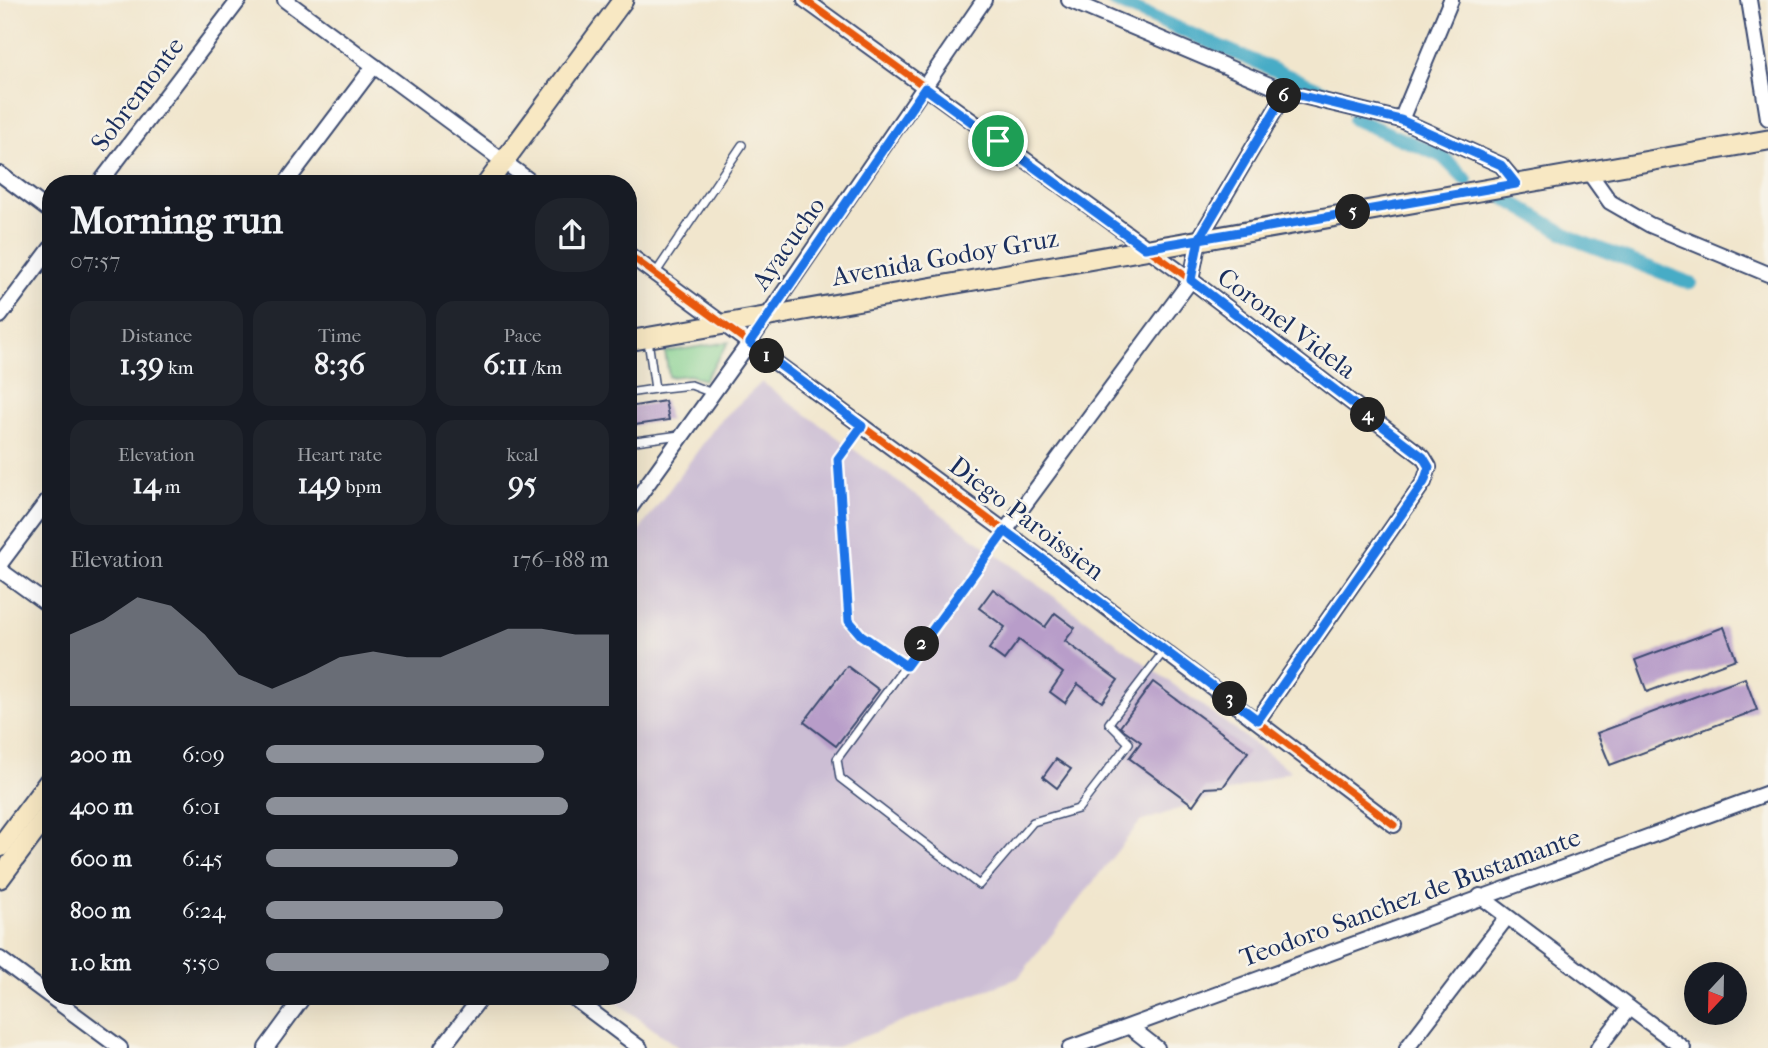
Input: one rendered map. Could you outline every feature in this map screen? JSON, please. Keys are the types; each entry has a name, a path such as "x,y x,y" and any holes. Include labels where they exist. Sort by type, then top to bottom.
{"main road":[{"path":"494,175 624,0"},
{"name":"Avenida Godoy Gruz","path":"638,339 1145,248 1768,141"},
{"path":"0,847 42,791"},
{"path":"0,878 42,822"}],"street":[{"name":"Sobremonte","path":"106,175 239,0"},
{"path":"285,0 522,175"},
{"name":"Coronel Videla","path":"805,0 1191,280 1423,457 1429,467 1424,482 1258,720"},
{"name":"Ayacucho","path":"637,499 750,343 984,0"},
{"path":"1069,0 1286,92 1401,120 1501,165 1516,184"},
{"path":"1401,120 1451,0"},
{"path":"1749,0 1768,118"},
{"path":"292,175 373,66"},
{"path":"1005,531 1191,280 1199,239 1286,92"},
{"path":"1588,171 1610,202 1650,225 1768,274"},
{"path":"0,174 42,205"},
{"path":"0,316 42,259"},
{"name":"Diego Paroissien","path":"637,261 1005,531 1394,825"},
{"path":"0,564 42,508"},
{"path":"0,570 42,600"},
{"name":"Teodoro Sanchez de Bustamante","path":"1070,1048 1768,793"},
{"path":"1480,896 1683,1048"},
{"path":"1407,1048 1507,917"},
{"path":"0,959 42,990"},
{"path":"62,1005 120,1048"},
{"path":"266,1048 297,1005"},
{"path":"442,1048 475,1005"},
{"path":"581,1005 621,1043 640,1048"},
{"path":"1598,1048 1629,1008"},
{"path":"1130,1027 1157,1048"}],"lane":[{"path":"655,274 742,145"},
{"path":"638,339 655,389"},
{"path":"637,392 691,385 713,393"},
{"path":"862,426 838,459 849,621 861,635 906,666"},
{"path":"637,441 683,435"},
{"path":"1005,531 837,760 840,778 979,885 1032,822 1078,809 1129,743 1109,723 1164,650"}],"shaded area":[{"path":"762,382 1291,771 1140,822 1018,978 834,1048 679,1048 620,1005 637,1005 637,534 718,423"}],"green space":[{"path":"729,342 704,380 690,375 669,377 665,352"}],"building":[{"path":"665,401 669,420 637,425 637,406"},
{"path":"993,589 1045,627 1055,613 1075,628 1065,641 1118,680 1102,702 1078,684 1065,703 1050,692 1063,673 1019,640 1004,660 989,649 1005,627 979,608"},
{"path":"1724,627 1736,659 1647,692 1635,660"},
{"path":"847,666 879,690 836,746 804,722"},
{"path":"1745,678 1757,710 1610,765 1597,733"},
{"path":"1153,682 1248,752 1223,787 1205,788 1193,805 1129,758 1141,742 1120,727"},
{"path":"1056,759 1071,769 1057,788 1043,777"}],"waterway":[{"path":"1112,0 1337,97"},
{"path":"1354,119 1442,156 1466,180"},
{"path":"1501,196 1576,240 1690,283"}],"cycle path":[{"path":"805,0 1191,280 1423,457 1429,467 1424,482 1258,720"},
{"path":"637,261 1005,531 1394,825"}],"route":[{"path":"998,141 925,88 750,343 862,426 838,459 849,621 861,635 906,666 1005,531 1258,720 1424,482 1429,467 1423,457 1191,280 1199,239 1516,184 1501,165 1401,120 1314,101 1286,92 1199,239 1145,248 998,141"}]}
